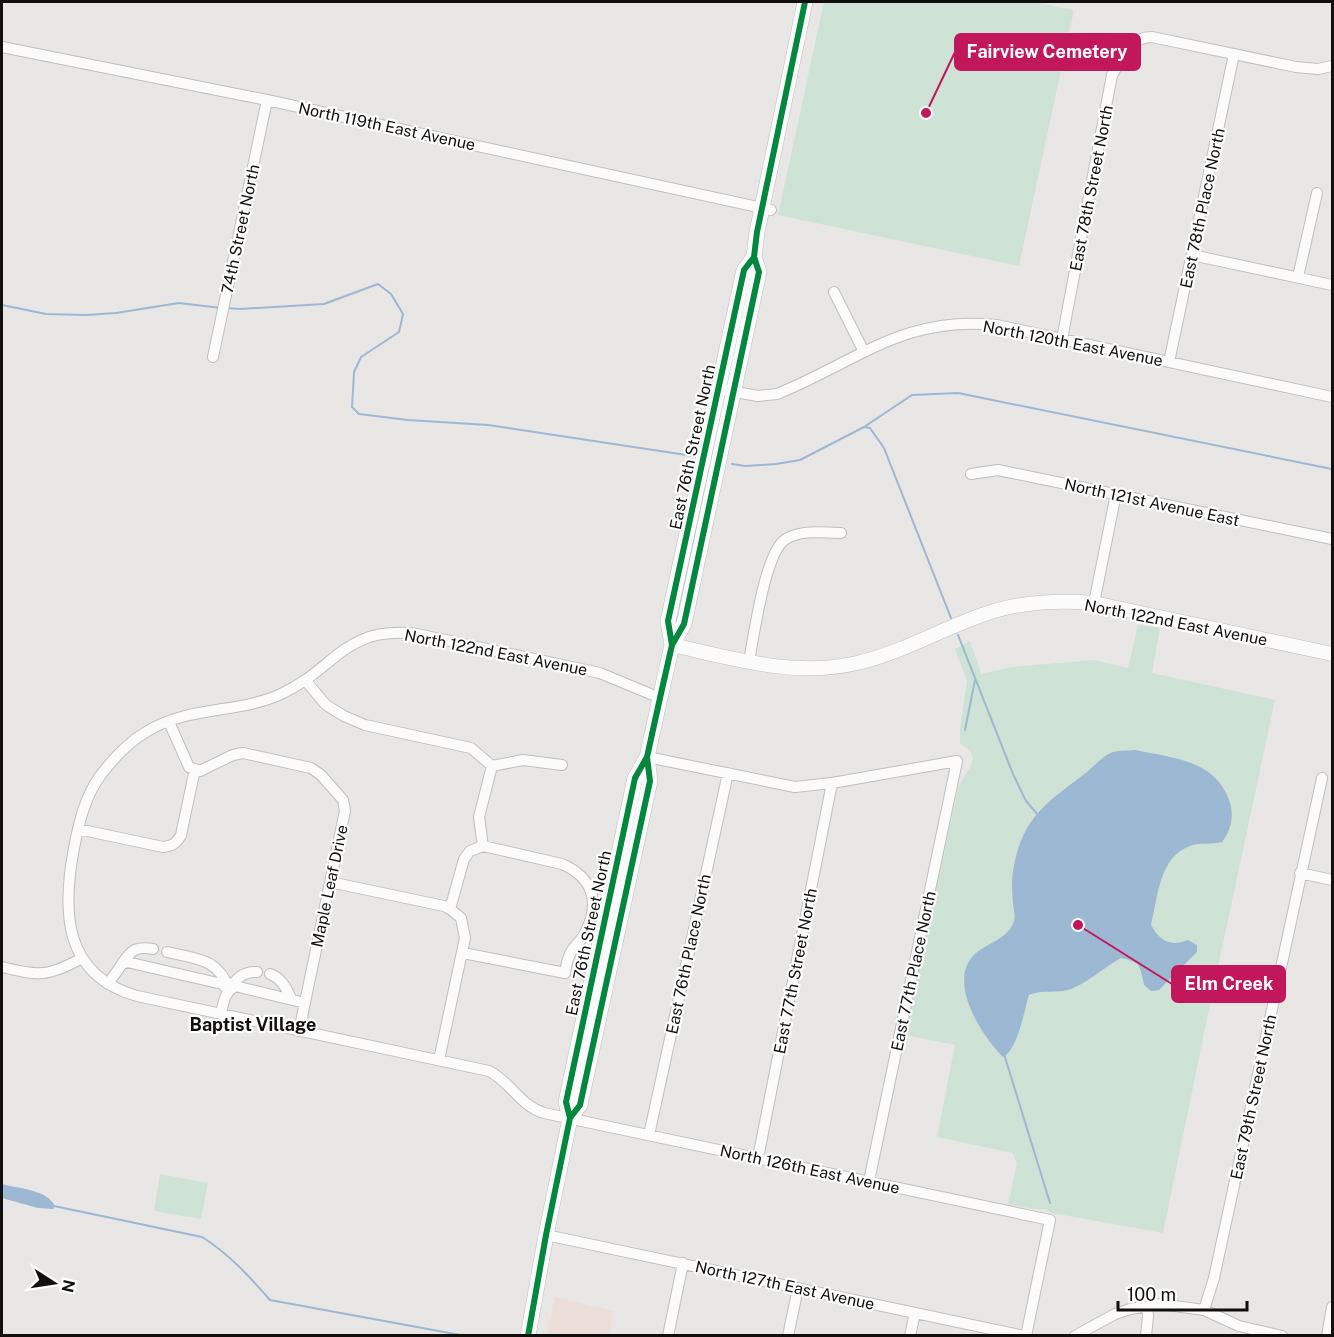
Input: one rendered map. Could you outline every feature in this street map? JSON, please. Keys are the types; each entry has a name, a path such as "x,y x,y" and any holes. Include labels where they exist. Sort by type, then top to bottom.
{"main road":[{"name":"East 76th Street North","path":"528,1335 570,1118 566,1102 632,790 635,778 648,757 672,645 684,624 726,391 744,270 754,257 766,209 805,2"}],"street":[{"name":"East 78th Street North","path":"1062,339 1112,75 1133,41 1139,38 1152,37 1234,54"},
{"name":"North 119th East Avenue","path":"2,47 267,100 766,209"},
{"path":"1234,54 1308,69 1332,66"},
{"name":"East 78th Place North","path":"1169,362 1234,54"},
{"name":"74th Street North","path":"213,357 267,100"},
{"path":"1299,277 1317,193"},
{"path":"1192,255 1332,285"},
{"path":"834,292 864,352"},
{"name":"North 120th East Avenue","path":"726,391 758,396 777,394 914,330 962,323 997,326 1062,339 1332,397"},
{"name":"North 121st Avenue East","path":"971,474 998,470 1332,539"},
{"path":"1094,603 1116,494"},
{"path":"749,662 769,565 780,543 803,533 841,533"},
{"name":"North 122nd East Avenue","path":"672,645 749,662 808,669 857,663 994,611 1046,601 1094,603 1332,654"},
{"name":"North 122nd East Avenue","path":"82,958 68,920 71,864 82,812 99,776 114,759 146,732 207,710 245,706 281,694 305,680 324,663 359,640 382,632 405,632 600,673 660,698"},
{"path":"305,680 326,705 344,716 365,725 471,748 492,766"},
{"path":"78,829 163,847 177,843 181,835 195,769 189,767 169,722"},
{"name":"Maple Leaf Drive","path":"195,769 200,771 233,755 243,753 311,768 321,775 346,807 299,1031"},
{"path":"648,757 795,787 832,783"},
{"path":"492,766 524,760 562,765"},
{"name":"East 77th Place North","path":"832,783 957,761 869,1181"},
{"path":"483,846 479,817 492,766"},
{"name":"East 76th Place North","path":"649,1135 728,773"},
{"name":"East 79th Street North","path":"1204,1310 1214,1278 1322,778"},
{"name":"East 77th Street North","path":"758,1158 832,783"},
{"path":"450,909 464,859 470,851 483,846 562,864 583,877 592,893 592,907 584,935 570,955 565,973 463,953"},
{"path":"1300,873 1332,880"},
{"path":"330,882 444,906 462,918 465,929 463,953 439,1060"},
{"path":"108,984 134,949 140,946 153,949"},
{"path":"167,952 211,963 224,976 228,990"},
{"path":"2,968 27,973 49,973 60,970 82,958 91,970 108,984 137,996 489,1071 498,1076 518,1098 535,1110 570,1118"},
{"path":"122,964 127,962 222,984 228,990"},
{"path":"221,1013 228,990 238,977 251,971 257,972"},
{"path":"270,974 277,977 287,989 291,999"},
{"path":"228,990 235,986 305,1003"},
{"name":"North 126th East Avenue","path":"570,1118 1050,1220 1025,1335"},
{"name":"North 127th East Avenue","path":"546,1235 1025,1335"},
{"path":"668,1335 683,1263"},
{"path":"788,1335 798,1288"},
{"path":"1075,1335 1115,1314 1147,1305 1173,1304 1204,1310 1239,1326 1282,1335"},
{"path":"1146,1335 1147,1305"},
{"path":"1327,1335 1332,1307"},
{"path":"910,1335 915,1313"}],"shaded area":[{"path":"555,1297 614,1311 609,1335 547,1335"}],"green space":[{"path":"824,2 1033,2 1074,10 1019,266 778,215"},
{"path":"1138,625 1160,628 1152,673 1275,700 1163,1233 1052,1213 1046,1209 1008,1204 1017,1164 1013,1153 937,1137 955,1045 905,1035 958,788 973,759 968,749 960,744 967,681 955,649 970,641 981,674 1011,667 1095,660 1128,668"},
{"path":"160,1174 208,1183 201,1219 154,1211"}],"water":[{"path":"1135,750 1178,759 1204,769 1224,789 1230,803 1231,823 1222,842 1194,845 1180,851 1166,868 1158,891 1151,925 1154,931 1162,939 1171,943 1188,940 1197,945 1197,952 1159,990 1151,991 1144,985 1139,966 1133,961 1121,958 1071,989 1029,995 1013,1046 1003,1057 986,1036 970,1007 965,992 964,978 967,964 976,953 1008,932 1014,921 1013,871 1018,849 1031,822 1050,801 1110,753"},
{"path":"2,1184 39,1193 46,1196 55,1206 53,1209 38,1208 2,1198"}],"waterway":[{"path":"227,308 324,304 378,284 391,294 403,314 399,332 361,357 354,372 352,407 359,414 408,420 488,425 693,456"},
{"path":"2,305 46,314 86,315 116,313 179,303 221,308"},
{"path":"732,464 745,466 800,460 864,427 912,395 958,393 1332,469"},
{"path":"864,427 870,428 884,448 951,618"},
{"path":"958,635 1013,774 1026,801 1038,815"},
{"path":"965,730 975,680"},
{"path":"1004,1054 1050,1203"},
{"path":"54,1206 202,1237 230,1258 270,1300 466,1336"}],"cycle path":[{"path":"570,1118 580,1105 650,781 647,757 672,645 684,624 759,272 754,257 757,232 805,2"},
{"path":"672,645 668,621 744,270 754,257"},
{"path":"528,1336 570,1118 566,1102 635,778 647,757"}],"place":[{"name":"Fairview Cemetery","path":"926,113"},
{"name":"Elm Creek","path":"1078,925"}],"district":[{"name":"Baptist Village","path":"253,1025"}]}
